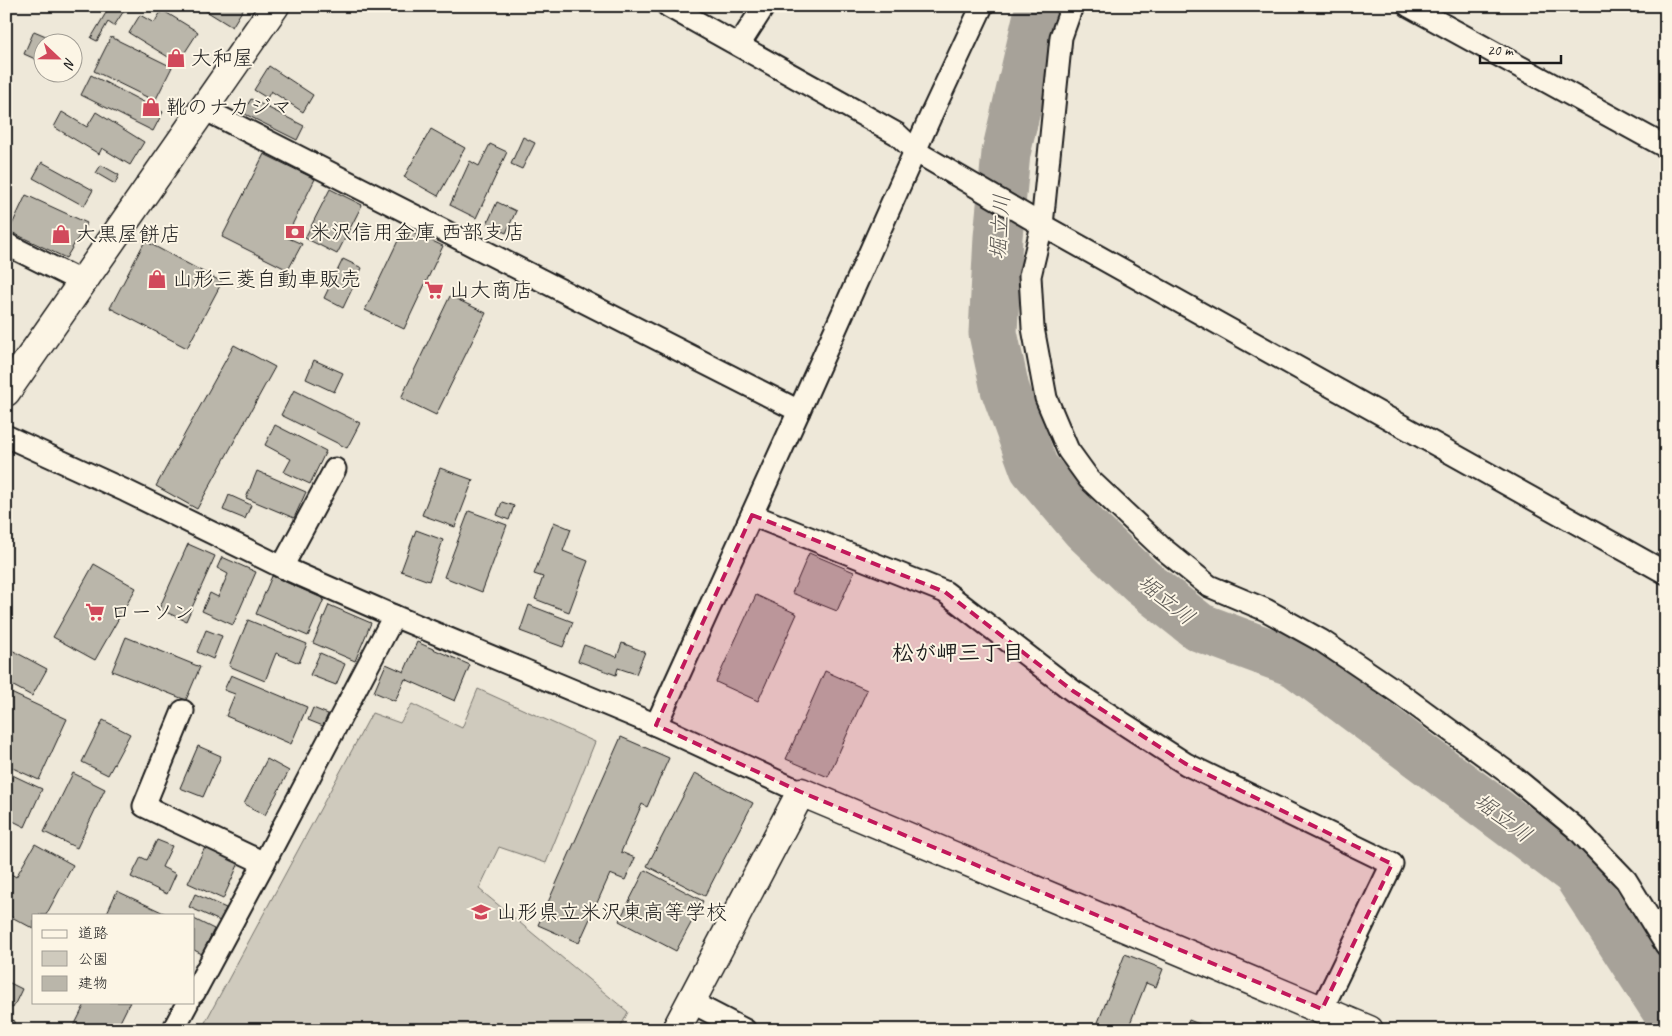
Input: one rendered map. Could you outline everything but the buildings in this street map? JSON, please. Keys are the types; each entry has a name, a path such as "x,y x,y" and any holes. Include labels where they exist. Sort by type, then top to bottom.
{"street":[{"path":"6,392 275,6"},
{"path":"668,6 897,134 915,151 1033,220 1666,573"},
{"path":"740,45 764,6"},
{"path":"656,725 982,6"},
{"path":"1072,6 1061,37 1033,220 1030,276 1035,337 1046,398 1068,450 1089,479 1161,547 1210,586 1266,610 1322,641 1399,693 1522,784 1577,829 1626,880 1666,945"},
{"path":"1409,6 1666,147"},
{"path":"204,109 799,411"},
{"path":"6,244 82,282"},
{"path":"6,436 126,491 282,567 394,616 656,725 801,792 1370,1030"},
{"path":"282,567 335,469"},
{"path":"752,515 945,592 1073,691 1186,764 1392,864 1322,1009"},
{"path":"195,990 394,616"},
{"path":"183,711 144,806 264,863"},
{"path":"676,1030 801,792"},
{"path":"691,1002 745,1030"},
{"path":"174,1030 187,1004"}],"highlighted area":[{"path":"752,515 945,592 1073,691 1186,764 1392,864 1322,1009 801,792 656,725"}],"green space":[{"name":"山形県立米沢東高等学校","path":"478,689 595,742 546,863 499,847 479,889 628,1012 619,1030 201,1030 372,713 400,723 412,704 462,728"}],"waterway":[{"name":"堀立川","path":"1040,6 1006,153 998,237 993,333 1005,389 1034,468 1085,528 1142,582 1199,627 1296,663 1576,872 1666,1010"}],"place":[{"name":"大和屋","path":"176,58"},
{"name":"靴のナカジマ","path":"151,107"},
{"name":"米沢信用金庫 西部支店","path":"295,232"},
{"name":"大黒屋餅店","path":"61,234"},
{"name":"山形三菱自動車販売","path":"157,279"},
{"name":"山大商店","path":"434,290"},
{"name":"ローソン","path":"95,612"},
{"name":"山形県立米沢東高等学校","path":"481,912"}],"district":[{"name":"松が岬三丁目","path":"958,653"}]}
